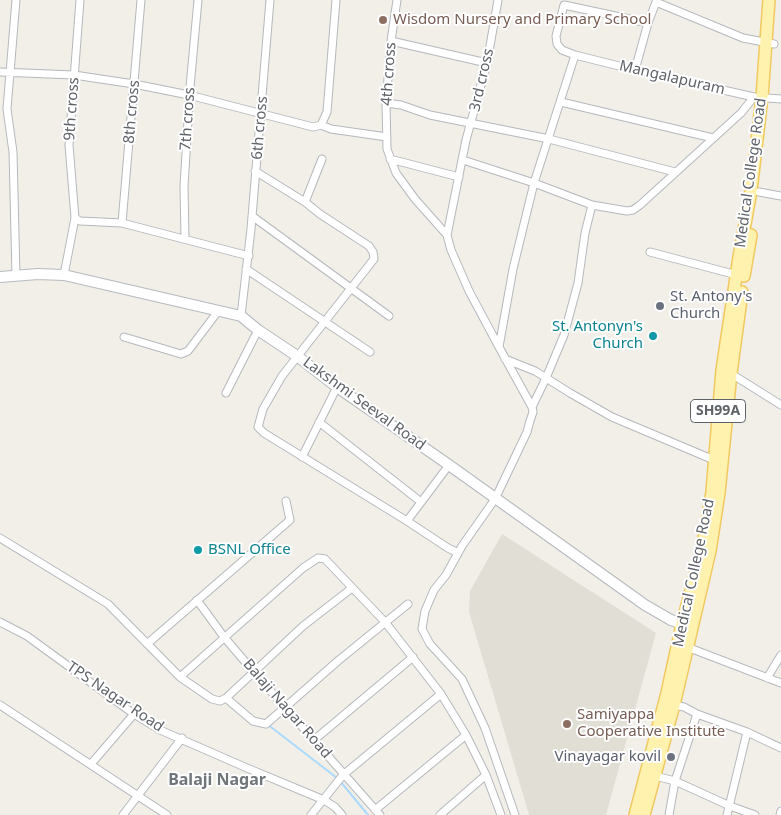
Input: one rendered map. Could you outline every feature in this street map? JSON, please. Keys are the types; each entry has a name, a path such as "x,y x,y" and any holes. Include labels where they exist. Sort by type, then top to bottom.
{"main road":[{"name":"Medical College Road","path":"769,0 770,44"},
{"name":"Medical College Road","path":"706,550 714,460 737,275 751,191 762,97 777,0"},
{"name":"Medical College Road","path":"644,815 667,693 687,625 720,494 726,372 758,192 762,97"},
{"name":"Medical College Road","path":"635,815 651,775 674,705 687,647 687,625"}],"street":[{"path":"16,0 10,71 3,109 13,152 16,276"},
{"name":"9th cross","path":"64,275 75,218 69,145 80,0"},
{"name":"8th cross","path":"122,224 141,0"},
{"name":"7th cross","path":"185,239 184,186 189,95 198,0"},
{"name":"6th cross","path":"241,316 252,216 270,0"},
{"path":"321,125 327,112 336,0"},
{"name":"4th cross","path":"397,0 391,41 386,103 387,149 396,174 447,235"},
{"name":"3rd cross","path":"447,235 466,140 487,63 498,0"},
{"path":"636,70 648,23 656,1 743,38 770,44"},
{"path":"499,347 513,269 534,183 575,55 562,50 557,44 556,36 565,2 648,23"},
{"path":"391,41 487,63"},
{"name":"Mangalapuram","path":"575,55 636,70 781,100"},
{"path":"0,72 74,75 134,84 189,95 313,127 321,125 331,129 387,137"},
{"path":"463,160 534,183 592,205 627,211 633,210 741,113 762,97"},
{"path":"561,102 713,138"},
{"path":"386,103 401,105 449,119 472,122 549,139 675,172"},
{"path":"305,202 322,159"},
{"path":"390,159 459,177"},
{"path":"256,171 305,202 368,246 373,252 374,260 282,376 263,409 258,427 264,433 302,457 448,548 458,552"},
{"path":"758,192 781,196"},
{"path":"532,407 564,335 578,283 585,233 592,205"},
{"path":"252,216 389,316"},
{"path":"75,218 80,221 122,224 248,256"},
{"path":"447,235 451,250 469,291 533,412 527,432 495,499 434,590 425,612 422,630 430,644 462,680 485,728 515,815"},
{"path":"650,252 737,275"},
{"path":"246,269 370,352"},
{"name":"Lakshmi Seeval Road","path":"0,276 64,275 241,316 337,387 645,605 672,620 687,625"},
{"path":"124,338 182,354 188,351 219,310"},
{"path":"226,393 258,330"},
{"path":"505,359 535,371 612,417 714,460"},
{"path":"726,372 781,405"},
{"path":"302,457 337,387"},
{"path":"319,422 421,502"},
{"path":"407,522 449,465"},
{"path":"147,644 290,520 286,501"},
{"path":"0,538 108,604 180,677 212,699 220,701 226,698 303,626 352,588"},
{"path":"180,677 303,568 318,558 328,562 385,622 441,694 466,735 486,775 501,815"},
{"name":"Balaji Nagar Road","path":"197,600 224,637 314,740 342,776 378,812"},
{"path":"226,698 253,721 266,724 408,604"},
{"name":"TPS Nagar Road","path":"0,622 27,636 134,714 160,730 324,800 335,807 342,815"},
{"path":"687,647 781,683"},
{"path":"768,678 781,655"},
{"path":"314,740 413,657"},
{"path":"311,815 342,776 441,694"},
{"path":"0,705 166,815"},
{"path":"674,705 684,707 697,714 747,732 781,748"},
{"path":"91,764 134,714"},
{"path":"669,815 675,781 697,714"},
{"path":"727,815 747,732"},
{"path":"378,812 466,735"},
{"path":"123,815 182,738"},
{"path":"440,815 486,775"},
{"path":"651,775 675,781 755,815"},
{"path":"780,815 781,810"}],"shaded area":[{"name":"Samiyappa Cooperative Institute","path":"502,534 656,633 606,815 529,815 469,612 470,591"}],"waterway":[{"path":"267,724 337,778"},
{"path":"340,781 368,815"}],"place":[{"name":"Wisdom Nursery and Primary School","path":"383,20"},
{"name":"St. Antony's Church","path":"660,306"},
{"name":"St. Antonyn's Church","path":"653,336"},
{"name":"BSNL Office","path":"198,550"},
{"name":"Samiyappa Cooperative Institute","path":"567,724"},
{"name":"Vinayagar kovil","path":"671,757"}],"district":[{"name":"Balaji Nagar","path":"217,780"}]}
